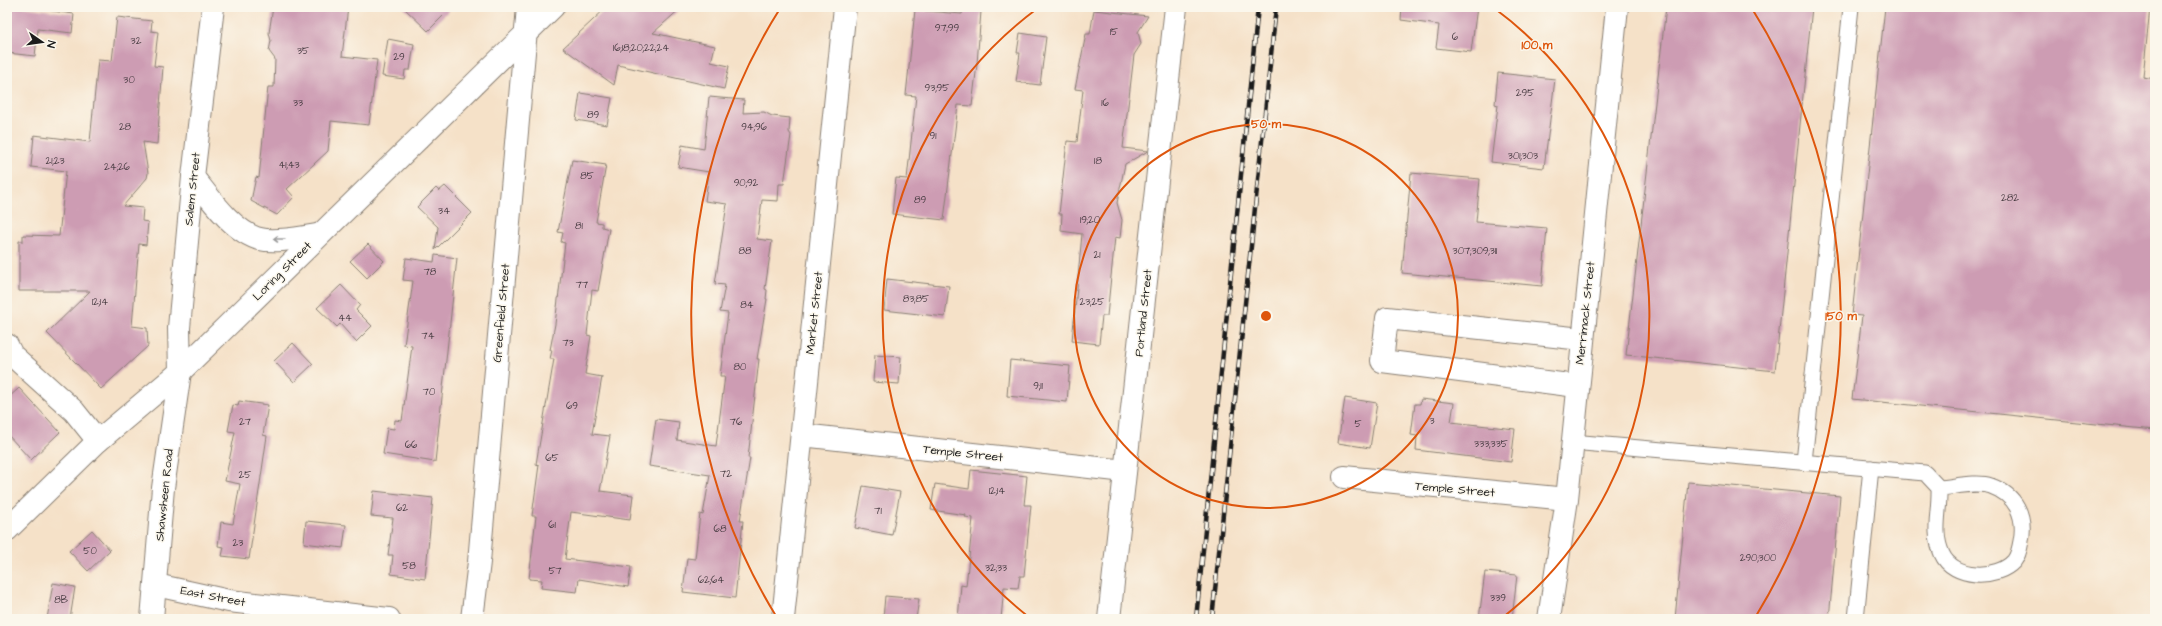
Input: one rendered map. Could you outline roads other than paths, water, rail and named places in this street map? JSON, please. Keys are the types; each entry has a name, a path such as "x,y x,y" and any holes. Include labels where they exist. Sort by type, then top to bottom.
{"street":[{"name":"Salem Street","path":"180,372 179,328 193,177 213,7"},
{"name":"Greenfield Street","path":"472,619 479,562 528,7"},
{"name":"Loring Street","path":"7,530 98,442 180,372 318,235 553,7"},
{"name":"Market Street","path":"783,619 845,7"},
{"name":"Portland Street","path":"1109,619 1176,7"},
{"name":"Merrimack Street","path":"1549,619 1567,499 1577,386 1617,7"},
{"path":"193,177 224,214 243,231 260,239 287,239 318,235"},
{"path":"1577,386 1382,361 1387,318 1582,339"},
{"path":"7,345 12,355 74,411 98,442"},
{"name":"Shawsheen Road","path":"152,619 163,488 180,372"},
{"name":"Temple Street","path":"802,435 1125,471"},
{"name":"Temple Street","path":"1344,477 1567,499"},
{"name":"East Street","path":"156,585 229,601 389,619"}],"lane":[{"path":"1804,462 1851,7"},
{"path":"1572,442 1925,473 1939,488 1940,502 1936,524 1938,541 1943,555 1954,567 1967,573 1985,574 1998,572 2014,561 2020,548 2023,527 2019,510 2007,495 1990,486 1974,485 1939,488"},
{"path":"1856,619 1871,468"}],"railway":[{"path":"1196,619 1258,7"},
{"path":"1212,619 1276,7"}]}
